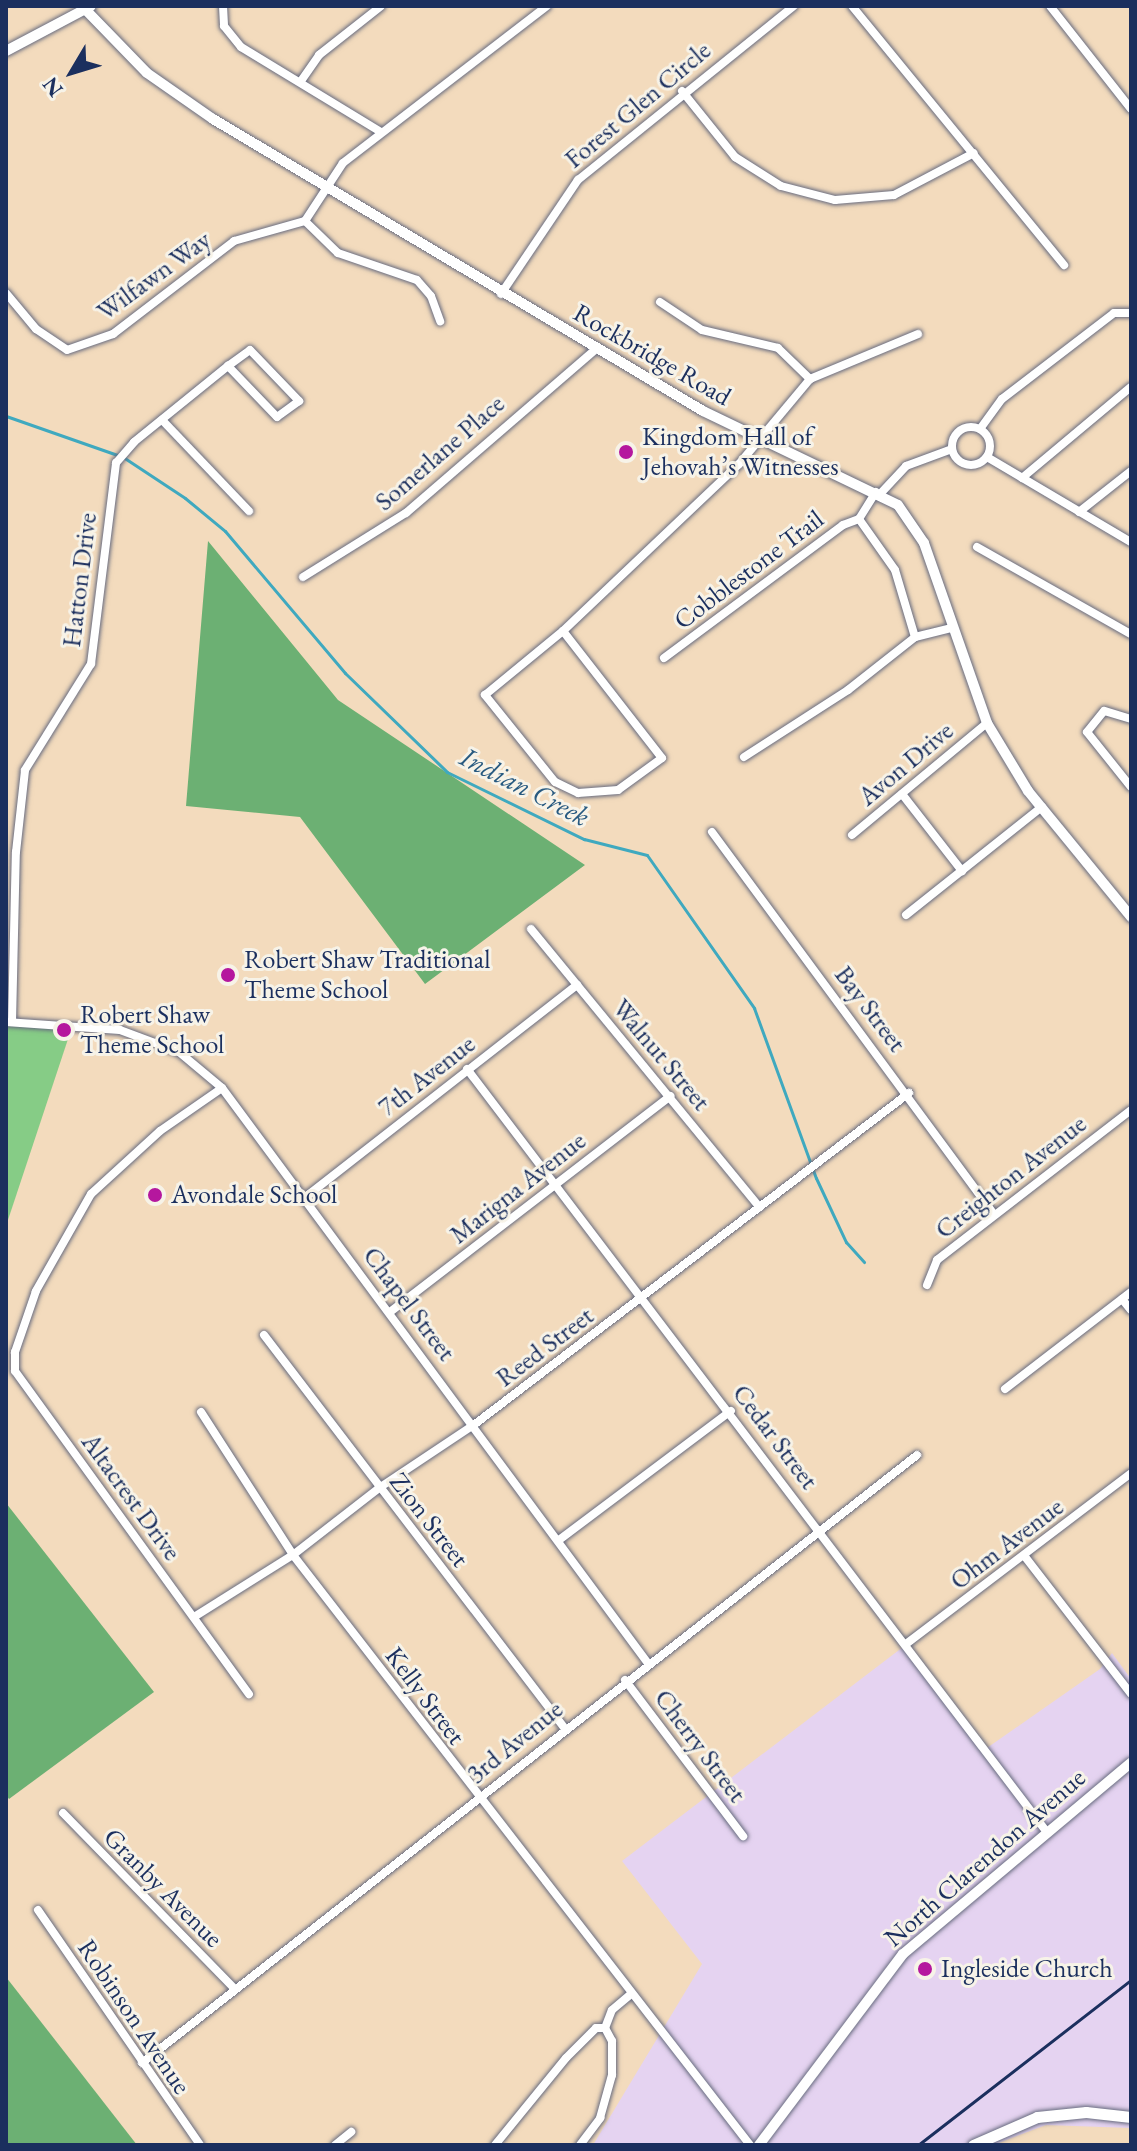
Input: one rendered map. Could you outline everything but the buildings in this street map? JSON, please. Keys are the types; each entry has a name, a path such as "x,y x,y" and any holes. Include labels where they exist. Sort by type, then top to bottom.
{"main road":[{"path":"981,2143 1037,2117 1086,2112 1131,2117"}],"street":[{"path":"223,6 231,38 379,131"},
{"path":"301,81 319,55 381,6"},
{"path":"440,321 431,296 417,280 338,253 305,221 343,163 379,131 547,6"},
{"name":"Forest Glen Circle","path":"501,294 578,180 682,91 794,6"},
{"path":"852,6 1064,265"},
{"path":"1050,6 1131,109"},
{"path":"6,51 86,8"},
{"name":"Rockbridge Road","path":"86,8 168,89 596,349 759,439 879,492 910,518 924,543 951,628 987,723 1042,807 1131,917"},
{"path":"682,91 735,157 781,186 835,200 894,195 974,153"},
{"name":"Wilfawn Way","path":"6,293 36,329 67,350 113,334 234,241 305,221"},
{"path":"660,302 702,330 778,348 810,379"},
{"path":"980,429 1002,399 1114,313 1131,313"},
{"path":"563,631 662,758 618,790 578,793 555,782 485,695 563,631 759,439 810,379 918,334"},
{"name":"Somerlane Place","path":"303,577 406,513 596,349"},
{"name":"Hatton Drive","path":"9,1022 16,852 25,770 91,664 105,582 116,463 162,420 228,366 250,350 299,401 277,417 228,366"},
{"path":"1022,478 1131,387"},
{"path":"162,420 249,511"},
{"path":"963,429 980,429 990,445 987,457 977,465 964,464 952,449 963,429"},
{"name":"Cobblestone Trail","path":"664,658 843,525 859,519 879,492 906,466 952,449"},
{"path":"987,457 1131,542"},
{"path":"1079,512 1131,471"},
{"name":"Cobblestone Trail","path":"859,519 895,570 915,637"},
{"path":"977,547 1131,634"},
{"path":"744,757 848,690 915,637 951,628"},
{"path":"1131,719 1104,711 1087,732 1131,787"},
{"name":"Avon Drive","path":"852,835 987,723"},
{"path":"902,794 962,871"},
{"path":"906,915 1042,807"},
{"name":"Bay Street","path":"712,832 909,1093 993,1213"},
{"name":"Walnut Street","path":"531,929 759,1207"},
{"name":"7th Avenue","path":"303,1199 577,985"},
{"name":"Chapel Street","path":"9,1022 120,1030 179,1052 222,1088 475,1424 647,1662"},
{"name":"Cedar Street","path":"467,1069 731,1411 1046,1831"},
{"name":"Altacrest Drive","path":"222,1088 160,1131 91,1194 62,1239 28,1314 15,1352 15,1371 27,1393 249,1694"},
{"name":"Reed Street","path":"194,1617 293,1555 379,1488 475,1424 909,1093"},
{"name":"Marigna Avenue","path":"390,1312 670,1096"},
{"name":"Creighton Avenue","path":"927,1285 937,1260 993,1213 1131,1110"},
{"path":"1005,1389 1131,1292"},
{"path":"1122,1299 1131,1310"},
{"name":"Zion Street","path":"264,1335 565,1728"},
{"path":"559,1540 731,1411"},
{"name":"Kelly Street","path":"201,1412 293,1555 477,1798 750,2145"},
{"name":"3rd Avenue","path":"142,2063 647,1662 917,1455"},
{"name":"Ohm Avenue","path":"906,1644 1026,1558 1131,1473"},
{"path":"1026,1558 1131,1694"},
{"name":"Cherry Street","path":"625,1680 743,1836"},
{"name":"North Clarendon Avenue","path":"759,2145 903,1954 1046,1831 1131,1763"},
{"name":"Granby Avenue","path":"63,1813 235,1989"},
{"name":"Robinson Avenue","path":"38,1910 200,2145"},
{"path":"580,2145 600,2118 610,2085 612,2041 605,2028 612,2010 631,1994"},
{"path":"495,2145 566,2058 596,2028 605,2028"},
{"path":"335,2145 351,2132"}],"shaded area":[{"path":"903,1647 984,1750 1100,1669 1112,1653 1131,1679 1131,2128 1046,2125 993,2145 593,2145 702,1964 622,1861"}],"green space":[{"path":"208,541 338,700 585,865 425,984 300,817 186,806"},
{"path":"6,1023 72,1027 6,1226"},
{"path":"6,1503 154,1692 9,1799 6,1795"},
{"path":"6,1977 137,2145 6,2145"}],"waterway":[{"name":"Indian Creek","path":"6,416 123,457 185,498 225,531 345,673 447,772 584,839 647,855 754,1008 816,1178 846,1242 864,1262"}],"railway":[{"path":"918,2145 1131,1980"}],"place":[{"name":"Kingdom Hall of Jehovah’s Witnesses","path":"626,452"},
{"name":"Robert Shaw Traditional Theme School","path":"228,975"},
{"name":"Robert Shaw Theme School","path":"64,1030"},
{"name":"Avondale School","path":"155,1195"},
{"name":"Ingleside Church","path":"925,1969"}]}
